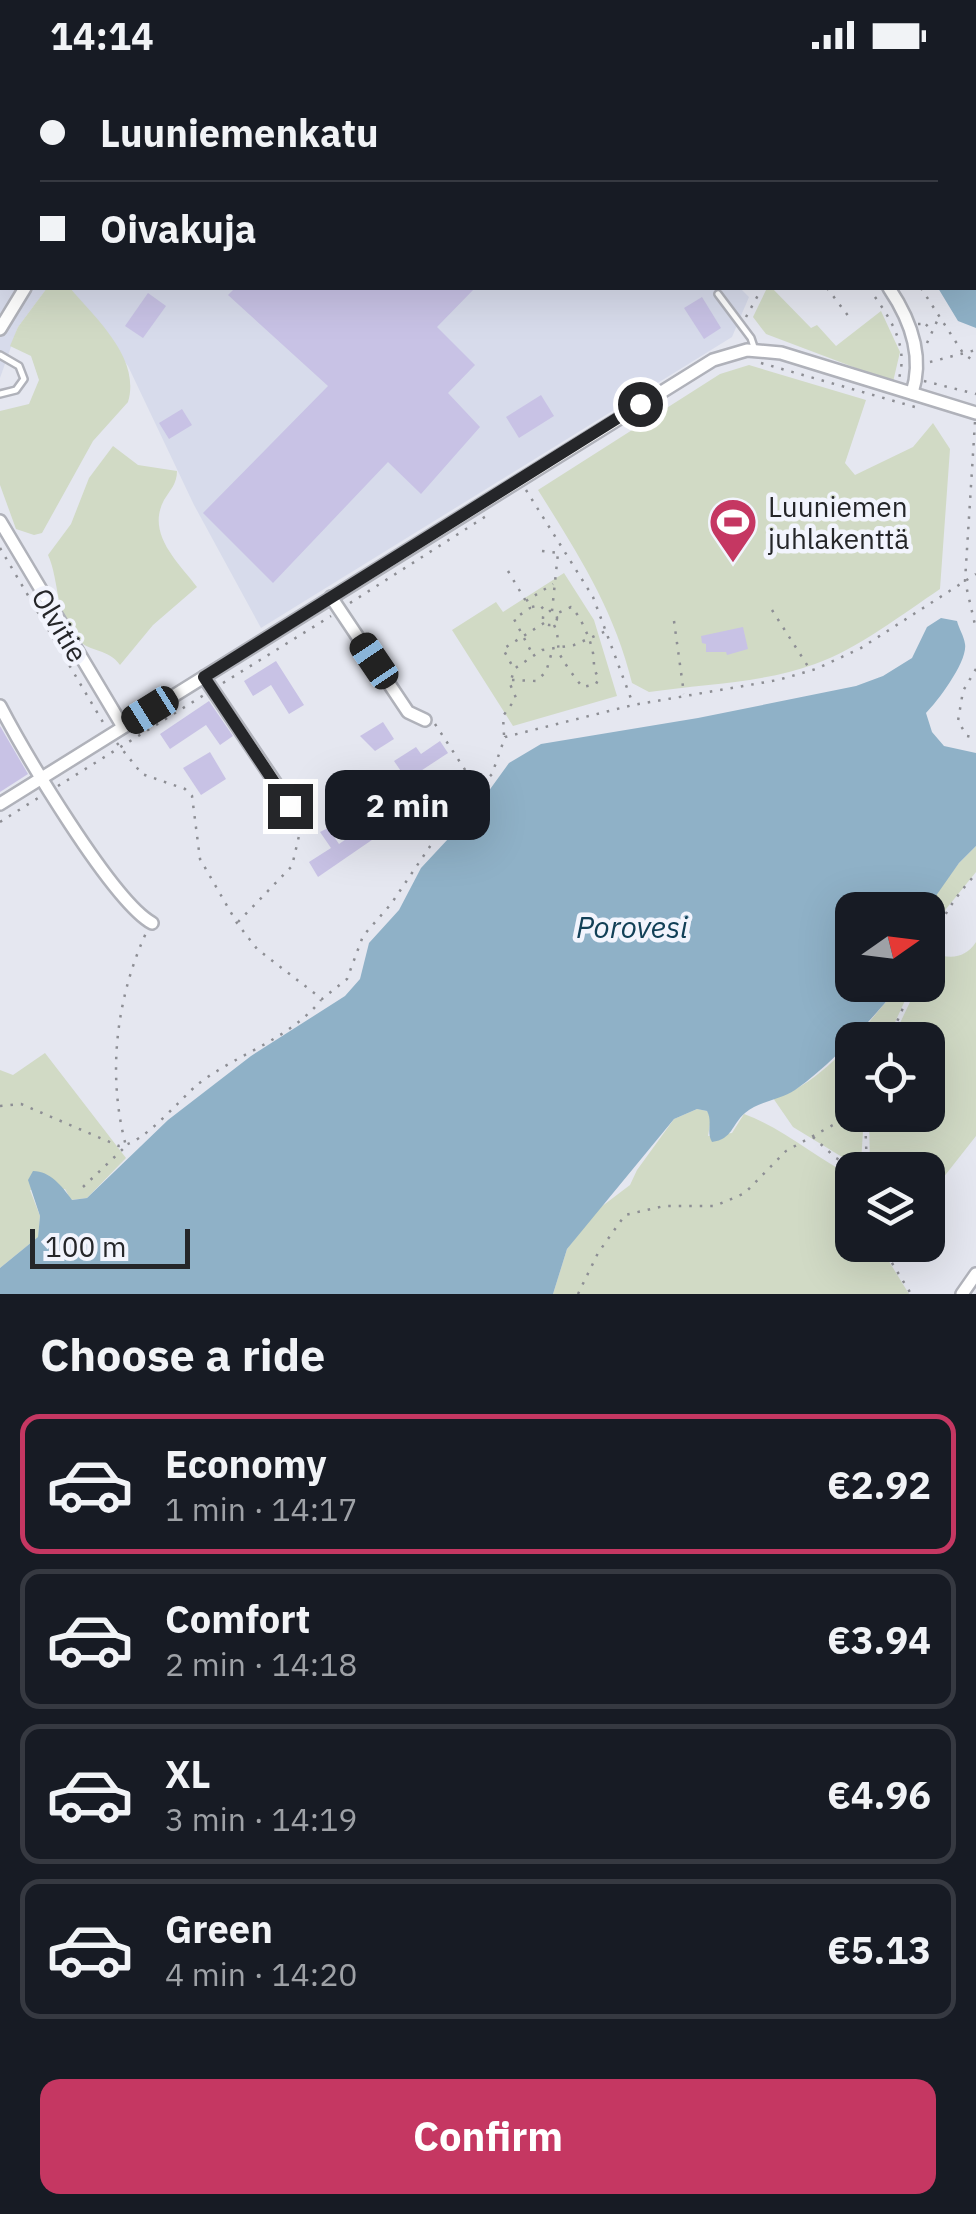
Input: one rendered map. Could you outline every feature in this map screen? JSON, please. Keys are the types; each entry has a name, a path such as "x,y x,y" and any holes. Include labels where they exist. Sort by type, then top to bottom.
{"street":[{"path":"0,329 25,290"},
{"path":"890,290 912,337 917,379 912,394"},
{"path":"0,804 700,366 737,352 756,356 781,352 976,413"},
{"name":"Olvitie","path":"0,522 117,731"},
{"path":"331,597 408,712 425,720"},
{"path":"204,677 290,806 308,814"},
{"path":"0,706 94,858 137,914 152,923"},
{"path":"962,1294 976,1274"}],"lane":[{"path":"718,294 742,326 756,356"},
{"path":"0,356 19,366 24,379 16,390 0,394"}],"path":[{"path":"742,326 761,290"},
{"path":"829,290 849,317"},
{"path":"922,290 962,354 976,363"},
{"path":"875,296 892,323 902,352 898,382"},
{"path":"928,324 938,320"},
{"path":"923,364 976,350"},
{"path":"756,356 922,409"},
{"path":"917,379 976,394"},
{"path":"976,425 965,582 976,629"},
{"path":"526,490 593,597 633,706"},
{"path":"57,787 496,509"},
{"path":"0,548 117,731"},
{"path":"542,550 564,550"},
{"path":"533,655 514,619 540,605 546,612 554,613 575,609 593,653 592,668 599,678 592,686 580,685 558,649 554,625 554,613 554,583 558,553"},
{"path":"508,572 530,608"},
{"path":"505,736 812,670 861,648 976,574"},
{"path":"526,600 554,583"},
{"path":"772,610 812,670"},
{"path":"544,623 546,612"},
{"path":"674,621 684,696"},
{"path":"514,669 503,649 544,623 554,625"},
{"path":"83,1186 201,1082 299,1022 347,979 363,936 498,762 505,736 503,716 516,698 511,680 514,669 542,650 558,649 607,630"},
{"path":"511,680 536,681 546,672 558,649"},
{"path":"976,669 963,691 958,721 968,736 976,738"},
{"path":"425,720 434,722 480,790"},
{"path":"124,754 142,774 184,789 192,796 200,859 237,922 256,949 322,999"},
{"path":"0,822 44,795"},
{"path":"237,922 292,866 301,825 308,814"},
{"path":"945,914 976,874"},
{"path":"126,1146 117,1098 117,1033 129,980 152,923"},
{"path":"0,1106 21,1104 126,1146"},
{"path":"578,1294 598,1252 626,1215 664,1206 715,1206 745,1193 786,1150 835,1124"},
{"path":"812,1136 835,1157"},
{"path":"891,1262 911,1294"}],"shaded area":[{"path":"0,290 46,290 18,327 0,378"},
{"path":"71,290 742,290 749,297 732,337 261,628 194,505 128,366"}],"green space":[{"path":"46,290 72,290 114,340 128,370 130,386 128,402 93,441 42,533 34,535 16,529 0,485 0,411 29,404 39,380 31,356 10,346 18,327"},
{"path":"766,290 774,290 811,328 817,325 836,346 881,311 900,352 893,382 766,334 753,317"},
{"path":"749,365 866,400 845,463 855,475 913,447 933,423 950,449 940,589 863,640 815,664 754,679 649,692 632,683 605,606 538,490 720,374"},
{"path":"113,446 138,465 177,471 159,512 159,524 173,557 197,587 153,625 120,665 83,644 71,632 48,555 71,524 89,478"},
{"path":"564,573 594,620 617,696 513,726 452,630 496,602 503,612"},
{"path":"976,846 976,872 945,911 945,892 937,892"},
{"path":"976,942 976,1136 945,1175 945,1152 870,1152 869,1132 945,1132 945,1022 901,1022 910,1002 945,1002 945,956 967,952"},
{"path":"886,1002 904,1002 895,1022 869,1022"},
{"path":"45,1053 126,1158 87,1198 71,1200 65,1189 30,1190 40,1216 38,1237 0,1268 0,1070 13,1075"},
{"path":"835,1058 835,1132 863,1132 862,1152 835,1153 793,1127 773,1098 792,1091"},
{"path":"697,1109 707,1111 711,1118 708,1136 732,1133 744,1114 835,1166 835,1262 889,1262 909,1294 553,1294 567,1249 597,1210 630,1185 674,1119"}],"water":[{"path":"939,290 976,290 976,328 958,321"},
{"name":"Porovesi","path":"941,618 957,621 964,641 962,660 926,713 932,732 944,746 976,753 976,846 939,892 835,892 835,1002 886,1002 868,1022 835,1022 835,1056 795,1090 751,1109 724,1138 712,1142 707,1111 697,1109 674,1119 567,1249 553,1294 0,1294 0,1268 38,1237 40,1216 28,1180 33,1171 50,1176 72,1200 87,1198 168,1120 251,1056 345,996 360,979 369,943 399,910 421,868 475,810 509,763 541,744 856,686 883,676 912,658 927,627"}],"building":[{"path":"233,290 473,290 437,327 475,365 448,393 480,427 421,494 388,462 273,583 203,513 328,386 228,295"},
{"path":"148,293 166,306 143,338 125,326"},
{"path":"702,297 721,328 704,339 684,308"},
{"path":"541,395 554,416 519,438 506,417"},
{"path":"182,409 192,425 169,439 159,423"},
{"path":"743,627 748,649 727,655 706,652 701,636"},
{"path":"276,661 304,705 289,714 271,685 253,696 244,681"},
{"path":"209,701 233,736 220,745 206,725 170,749 160,734"},
{"path":"383,722 394,739 375,751 360,736"},
{"path":"0,726 28,774 0,792"},
{"path":"440,741 448,753 407,780 394,761 416,747 421,754"},
{"path":"210,752 226,779 201,795 183,768"},
{"path":"371,816 382,833 318,877 309,862 331,848 320,832 328,828 339,844 352,835 349,830"}],"place":[{"name":"Luuniemen juhlakenttä","path":"733,564"}],"route":[{"path":"290,806 204,677 640,404"}]}
